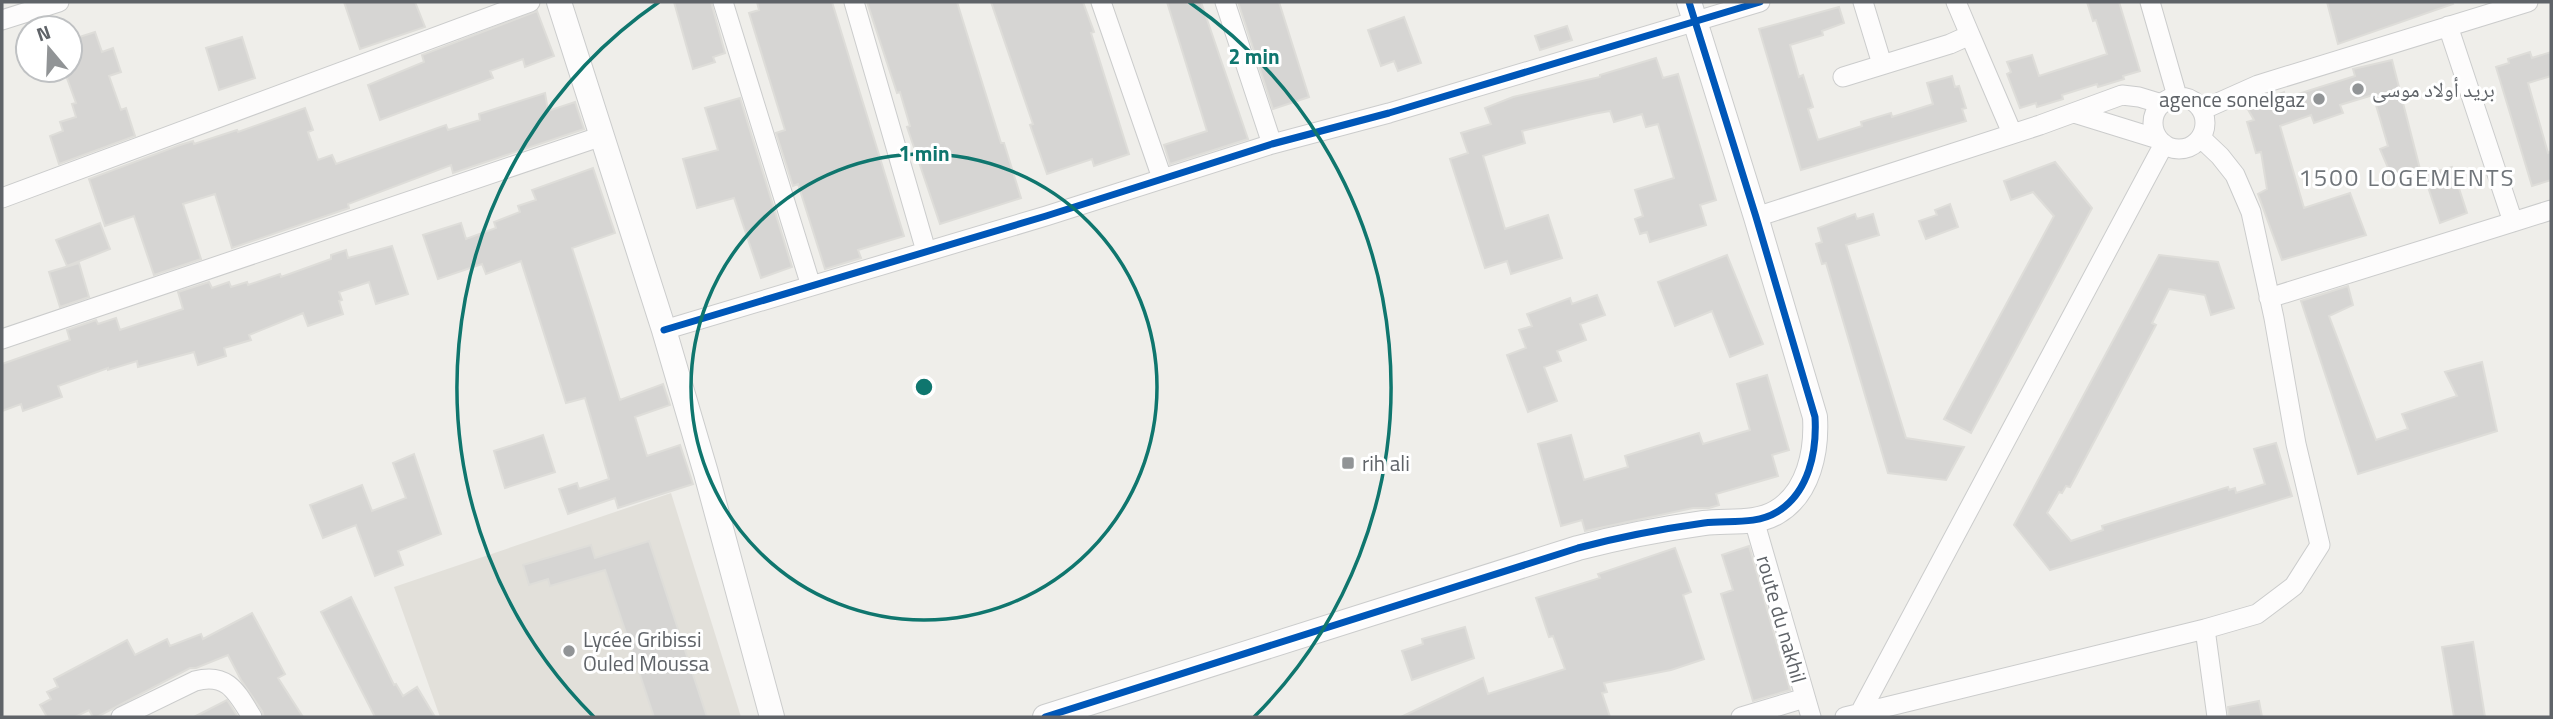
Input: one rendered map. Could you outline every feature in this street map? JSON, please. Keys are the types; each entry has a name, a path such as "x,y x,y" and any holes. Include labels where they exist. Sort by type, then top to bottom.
{"street":[{"path":"2,20 59,2"},
{"path":"2,198 530,2"},
{"path":"559,2 664,330 772,717"},
{"path":"723,2 811,286"},
{"path":"854,2 926,251"},
{"path":"1101,2 1161,178"},
{"path":"1225,2 1272,144"},
{"path":"664,330 1046,216 1272,144 1389,113 1692,12 1760,2"},
{"path":"1863,2 1882,64"},
{"path":"1956,2 2012,133"},
{"path":"2150,2 2169,100"},
{"path":"2202,110 2258,85 2528,2"},
{"path":"1045,717 1577,548 1662,529 1754,520 1777,513 1795,495 1809,474 1816,436 1815,417 1692,12"},
{"path":"2448,26 2513,222"},
{"path":"1843,77 1950,44 1970,35"},
{"path":"1756,217 2122,95 2169,100 2191,99 2202,110 2206,124 2201,138 2188,148 2179,149 2074,113"},
{"path":"2161,141 2154,132 2153,117 2169,100"},
{"path":"2,339 601,136"},
{"path":"1853,715 2257,614 2294,586 2320,544 2296,444 2256,231 2244,192 2220,156 2201,138"},
{"path":"1853,715 2161,141"},
{"path":"2269,298 2551,209"},
{"name":"route du nakhil","path":"1754,520 1808,708"},
{"path":"2205,629 2217,717"},
{"path":"134,715 195,681 206,678 228,684 252,717"},
{"path":"1741,717 1808,708"}],"shaded area":[{"name":"Lycée Gribissi Ouled Moussa","path":"671,493 741,717 440,717 394,587"}],"building":[{"path":"344,2 415,2 425,27 360,49"},
{"path":"674,2 711,2 725,53 713,57 715,62 693,69"},
{"path":"757,2 832,2 904,236 858,250 861,258 825,269 798,184 793,186 776,133 785,130 749,13 759,10"},
{"path":"867,2 957,2 1021,198 940,224 907,127 910,126 900,92 897,93"},
{"path":"991,2 1083,2 1129,154 1094,166 1092,159 1047,174 1030,125 1033,124"},
{"path":"1167,2 1201,2 1248,139 1170,164 1164,145 1207,131"},
{"path":"1238,2 1279,2 1309,97 1273,109"},
{"path":"2087,2 2119,2 2140,71 2098,87 2097,84 2062,95 2063,99 2037,107 2036,103 2020,108 2007,74 2011,72 2007,62 2032,55 2039,76 2107,54"},
{"path":"2327,2 2452,2 2453,4 2338,44"},
{"path":"1839,7 1844,23 1822,31 1823,35 1790,45 1799,77 1803,75 1813,107 1808,109 1818,140 1862,126 1861,122 1891,113 1892,117 1933,104 1927,83 1952,76 1955,87 1959,86 1966,108 1962,109 1966,121 1801,170 1759,29"},
{"path":"537,11 554,56 525,67 523,59 490,71 493,78 380,120 368,85 424,62 422,55"},
{"path":"1404,17 1421,63 1398,71 1394,61 1381,66 1368,30"},
{"path":"1567,26 1572,40 1540,50 1535,36"},
{"path":"95,32 102,52 113,48 121,72 109,76 121,110 126,108 135,136 59,164 50,136 63,131 60,122 76,117 72,104 76,103 69,84 84,84 84,36"},
{"path":"242,37 255,78 219,90 206,48"},
{"path":"2530,52 2532,58 2551,52 2551,76 2528,83 2548,153 2551,152 2551,180 2532,186 2496,67 2509,63 2508,59"},
{"path":"1656,58 1663,78 1678,74 1716,200 1700,205 1706,225 1650,242 1647,232 1640,234 1635,219 1643,216 1635,190 1674,178 1658,124 1646,127 1642,114 1614,122 1610,111 1593,114 1522,131 1525,143 1483,156 1505,229 1548,215 1562,258 1511,274 1507,261 1485,268 1450,159 1468,153 1461,133 1491,124 1485,108 1513,97 1600,77"},
{"path":"2392,60 2421,173 2395,184 2380,149 2388,146 2373,95 2340,105 2343,113 2314,123 2311,115 2280,126 2304,208 2350,193 2366,235 2282,260 2258,194 2267,189 2261,152 2256,153 2247,122 2254,120 2246,106 2284,92 2285,98 2355,76 2353,69"},
{"path":"545,93 548,111 575,102 584,129 453,173 451,165 348,204 349,208 232,248 215,194 183,204 201,259 154,275 134,216 105,226 89,179 180,145 193,141 194,144 237,130 238,132 305,108 313,130 308,132 318,160 332,155 336,164 446,125 448,130 480,120 479,114"},
{"path":"740,98 792,267 761,278 734,198 697,208 683,159 718,150 705,108"},
{"path":"2055,162 2092,208 1971,433 1944,419 2054,216 2033,192 2011,200 2004,181"},
{"path":"2452,167 2467,213 2440,223 2424,175"},
{"path":"593,168 615,233 572,248 620,400 663,384 670,405 635,417 647,456 680,445 693,484 618,508 615,498 568,514 559,489 577,483 579,489 609,479 585,398 566,403 521,261 486,274 482,264 438,279 423,235 461,223 466,239 496,228 494,222 520,212 518,206 536,200 532,190"},
{"path":"1950,204 1958,227 1926,239 1919,221 1937,215 1935,210"},
{"path":"1855,214 1857,219 1873,214 1879,235 1846,245 1906,438 1964,447 1946,480 1888,473 1826,263 1822,264 1816,244 1822,242 1818,228"},
{"path":"100,223 110,249 67,266 56,240"},
{"path":"392,246 408,294 376,304 369,282 339,292 343,314 308,326 303,313 249,335 251,340 224,348 226,356 198,365 194,352 138,367 137,361 108,368 58,386 62,397 23,411 21,404 2,411 2,364 70,340 67,330 96,320 98,324 116,318 120,330 183,309 178,292 209,282 212,288 229,282 231,287 247,282 248,285 280,274 281,277 331,259 331,255 346,250 348,258"},
{"path":"1727,255 1763,344 1730,357 1712,311 1675,326 1658,282"},
{"path":"2159,255 2218,262 2234,308 2211,315 2205,295 2169,289 2152,323 2156,325 2070,487 2066,486 2062,493 2059,492 2047,513 2071,541 2103,530 2102,526 2228,487 2229,490 2235,488 2236,493 2265,484 2254,449 2276,443 2292,496 2050,570 2014,525"},
{"path":"79,263 89,297 60,307 49,272"},
{"path":"2348,286 2353,305 2329,316 2376,440 2408,429 2402,414 2457,396 2445,372 2482,362 2497,431 2358,474 2301,301"},
{"path":"1597,295 1605,315 1580,324 1586,340 1557,351 1561,361 1544,367 1557,401 1528,412 1507,355 1526,348 1519,330 1532,326 1527,314 1570,298 1572,304"},
{"path":"1767,375 1789,450 1772,455 1778,476 1716,494 1719,505 1709,508 1693,508 1585,531 1582,520 1561,526 1538,444 1571,435 1584,480 1628,467 1625,456 1699,433 1703,444 1750,430 1737,384"},
{"path":"543,435 555,472 505,488 494,451"},
{"path":"414,454 441,534 398,551 403,565 375,576 356,525 323,538 310,505 362,485 372,511 406,498 393,463"},
{"path":"649,541 707,717 654,717 605,570 550,586 548,579 529,585 523,565 591,545 595,558"},
{"path":"1749,546 1790,690 1753,701 1721,594 1733,590 1722,555"},
{"path":"1675,548 1691,592 1683,595 1704,659 1671,670 1604,683 1607,692 1602,693 1610,717 1401,717 1483,678 1488,694 1565,669 1553,636 1549,637 1536,598 1600,578 1598,574"},
{"path":"351,597 394,685 396,684 403,696 417,687 435,717 375,717 321,612"},
{"path":"252,613 285,674 278,678 303,717 264,717 228,655 190,668 97,717 93,717 89,710 75,717 47,717 40,705 51,699 47,692 58,687 54,679 127,640 135,655 167,639 170,646 201,634 203,639"},
{"path":"1465,627 1474,658 1412,680 1402,651 1423,644 1422,639"},
{"path":"2473,642 2485,717 2454,717 2442,647"},
{"path":"227,700 238,717 194,717"},
{"path":"2259,701 2262,717 2229,717 2228,707"}],"cycle path":[{"path":"1045,717 1578,548 1672,528 1760,519 1788,504 1804,483 1809,470 1815,417 1689,2"},
{"path":"664,330 1046,216 1272,144 1389,113 1760,2"}],"place":[{"name":"بريد أولاد موسى","path":"2358,89"},
{"name":"agence sonelgaz","path":"2319,99"},
{"name":"rih ali","path":"1348,463"},
{"name":"Lycée Gribissi Ouled Moussa","path":"569,651"}],"district":[{"name":"1500 LOGEMENTS","path":"2407,177"}]}
